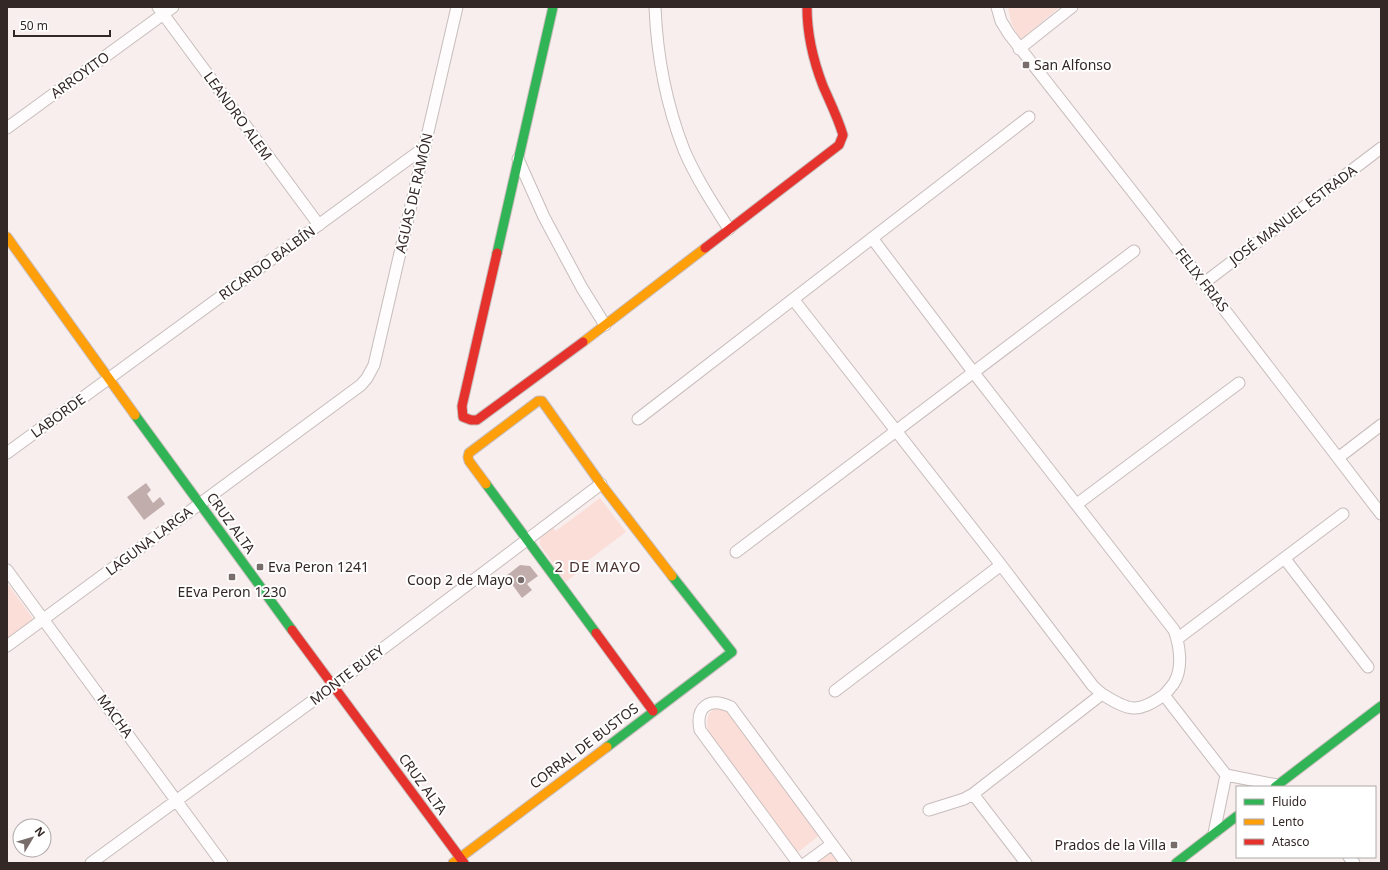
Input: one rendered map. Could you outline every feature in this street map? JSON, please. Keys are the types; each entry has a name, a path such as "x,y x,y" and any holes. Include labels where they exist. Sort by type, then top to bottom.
{"street":[{"name":"ARROYITO","path":"7,128 161,11 173,7"},
{"name":"AGUAS DE RAMÓN","path":"368,378 374,365 457,7"},
{"path":"553,7 462,406 464,417 470,420 477,420 605,325 839,145 842,141 843,135 841,128 821,81 810,46 808,7"},
{"path":"655,7 659,60 674,122 698,177 729,229"},
{"name":"FELIX FRIAS","path":"997,7 1001,21 1020,49 1204,283 1381,514"},
{"path":"1020,49 1072,7"},
{"name":"LEANDRO ALEM","path":"161,11 319,225"},
{"path":"638,419 1029,117"},
{"name":"RICARDO BALBÍN","path":"108,379 425,147"},
{"name":"JOSÉ MANUEL ESTRADA","path":"1204,283 1381,148"},
{"path":"518,160 548,224 582,288 605,325"},
{"name":"CRUZ ALTA","path":"7,237 108,379 459,861"},
{"path":"793,300 1001,565 1093,686 1102,694 1126,708 1138,709 1151,705 1164,696 1175,682 1179,669 1180,654 1174,630 974,373 872,238"},
{"path":"736,552 1134,251"},
{"name":"LAGUNA LARGA","path":"7,646 361,385 368,378"},
{"name":"LABORDE","path":"7,453 108,379"},
{"path":"1077,504 1239,383"},
{"path":"601,484 542,401 538,401 469,454 468,457 469,462 653,711"},
{"path":"1338,458 1381,425"},
{"name":"MONTE BUEY","path":"91,863 333,686 601,484"},
{"name":"CORRAL DE BUSTOS","path":"459,861 732,652 601,484"},
{"path":"1177,639 1343,514"},
{"path":"1285,559 1368,667"},
{"path":"835,690 1001,565"},
{"name":"MACHA","path":"7,570 222,863"},
{"path":"929,810 964,799 973,794 1102,694"},
{"path":"1164,696 1226,775 1276,786 1381,706"},
{"path":"798,863 700,730 698,722 700,714 706,706 716,702 723,703 731,707 846,863"},
{"path":"1214,833 1226,775"},
{"path":"1288,777 1294,786"},
{"path":"973,794 1026,863"},
{"path":"1176,863 1236,817"},
{"path":"806,863 832,844"}],"shaded area":[{"path":"1008,7 1060,7 1020,40 1011,22"},
{"path":"600,498 626,532 582,565 583,568 566,582 540,545 540,537 552,527 556,531"},
{"path":"7,583 34,620 7,640"},
{"path":"718,707 729,709 821,834 797,853 709,732 707,721 709,714"},
{"path":"832,851 841,863 815,863"}],"building":[{"path":"146,483 151,490 147,494 153,503 160,497 165,504 144,520 127,497"},
{"name":"Coop 2 de Mayo","path":"520,565 530,566 538,576 527,584 532,590 522,598 506,576"}],"traffic: fast":[{"path":"497,253 553,7"},
{"path":"135,415 292,630"},
{"path":"486,484 596,633"},
{"path":"607,747 732,652 672,576"},
{"path":"1276,786 1381,706"},
{"path":"1176,863 1236,817"}],"traffic: slow":[{"path":"7,237 135,415"},
{"path":"583,342 705,248"},
{"path":"486,484 469,461 469,453 538,401 542,401 601,484 672,576"},
{"path":"453,863 607,747"}],"traffic: jam":[{"path":"705,248 839,145 843,135 816,67 809,37 807,7"},
{"path":"497,253 462,406 463,417 471,420 477,420 583,342"},
{"path":"292,630 464,863"},
{"path":"596,633 653,711"}],"place":[{"name":"San Alfonso","path":"1026,65"},
{"name":"Eva Peron 1241","path":"260,567"},
{"name":"EEva Peron 1230","path":"232,577"},
{"name":"Coop 2 de Mayo","path":"521,580"},
{"name":"Prados de la Villa","path":"1174,845"}],"district":[{"name":"2 DE MAYO","path":"598,567"}]}
